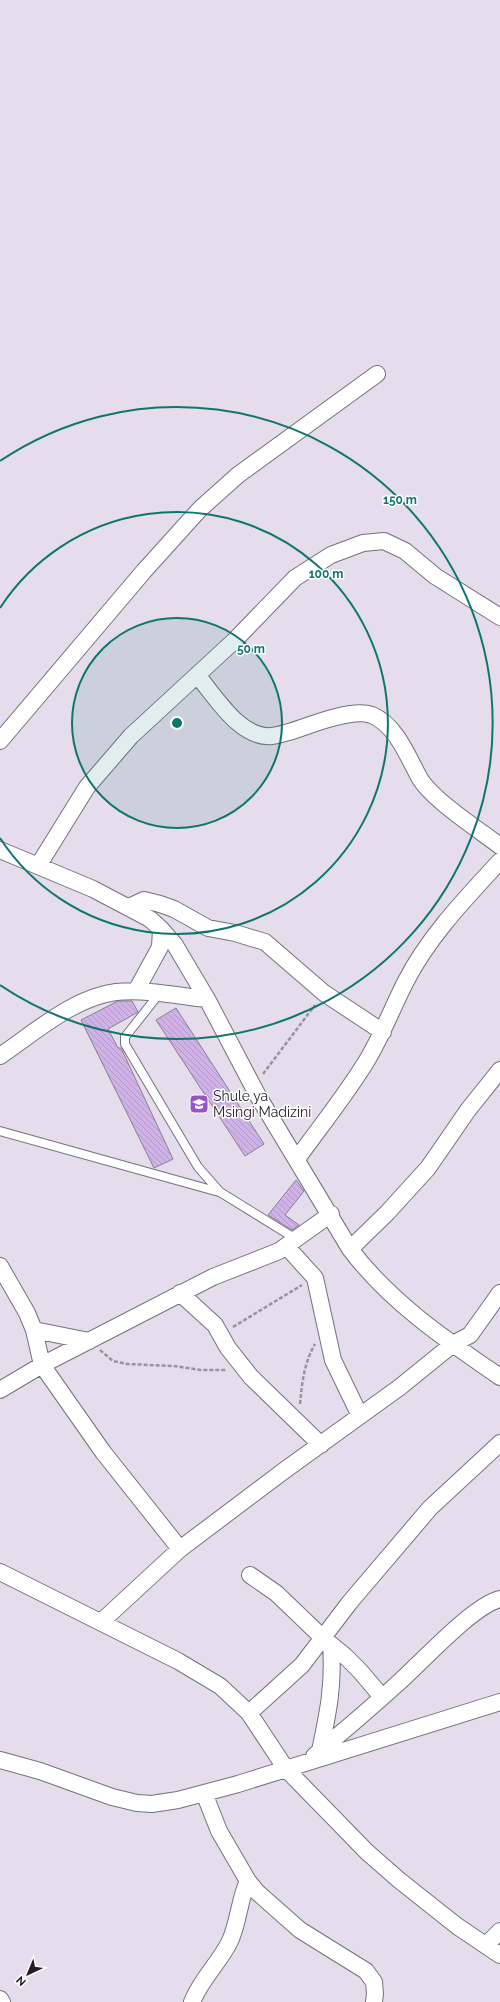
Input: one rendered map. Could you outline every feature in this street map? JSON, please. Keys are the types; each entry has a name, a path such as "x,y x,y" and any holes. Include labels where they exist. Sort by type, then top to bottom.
{"street":[{"path":"0,742 144,571 200,509 238,475 377,374"},
{"path":"38,866 87,787 131,736 234,641 295,578 331,555 362,543 384,541 405,551 436,576 500,617"},
{"path":"197,675 231,716 244,729 258,735 272,736 321,720 352,713 372,715 387,726 403,749 420,779 430,792 500,846"},
{"path":"0,850 94,889 150,919 161,929 175,945 207,999 253,1088 331,1214 350,1249 378,1282 408,1310 500,1377"},
{"path":"297,1159 366,1062 383,1032 406,980 426,950 455,910 500,862"},
{"path":"129,907 144,900 160,904 174,909 208,928 235,933 265,942 324,993 383,1032"},
{"path":"136,991 160,947 161,929"},
{"path":"0,1056 58,1016 93,998 115,992 136,991 207,999"},
{"path":"350,1249 387,1213 428,1168 468,1110 500,1070"},
{"path":"0,1390 42,1365 180,1293 213,1277 272,1255 331,1214"},
{"path":"291,1243 316,1279 334,1360 360,1416"},
{"path":"0,1266 27,1313 34,1330 42,1365 103,1452 180,1549"},
{"path":"180,1293 215,1325 236,1359 253,1379 321,1444"},
{"path":"101,1622 180,1549 360,1416 453,1344 470,1335 500,1293"},
{"path":"34,1330 90,1341"},
{"path":"249,1713 294,1674 327,1642 350,1602 430,1508 500,1442"},
{"path":"0,1572 202,1674 220,1686 249,1713 286,1768 340,1826 383,1866 457,1926 500,1955"},
{"path":"250,1575 276,1593 327,1642 360,1670 382,1697"},
{"path":"314,1756 480,1609 491,1602 500,1600"},
{"path":"314,1756 331,1697 333,1679 327,1642"},
{"path":"0,1760 40,1771 112,1797 137,1803 152,1804 178,1800 204,1793 286,1768 314,1756 500,1702"},
{"path":"204,1793 219,1831 248,1881 257,1892 300,1930 366,1970 374,1982 376,1994 374,2002"},
{"path":"192,2002 206,1975 228,1943 233,1932 248,1881"},
{"path":"486,1945 500,1931"}],"lane":[{"path":"159,994 125,1037 125,1044 198,1167 220,1192 291,1243"},
{"path":"0,1131 220,1192"}],"path":[{"path":"253,1088 324,993"},
{"path":"221,1334 290,1291 316,1279"},
{"path":"296,1420 306,1362 326,1328"},
{"path":"90,1341 113,1361 153,1366 174,1366 201,1370 227,1370 253,1379"}],"building":[{"path":"118,1001 132,1001 138,1012 108,1029 118,1048 121,1048 173,1159 154,1168 81,1020"},
{"path":"176,1008 264,1144 245,1156 156,1020"},
{"path":"296,1180 304,1191 285,1215 299,1225 292,1230 268,1215"}],"place":[{"name":"Shule ya Msingi Madizini","path":"199,1104"}]}
